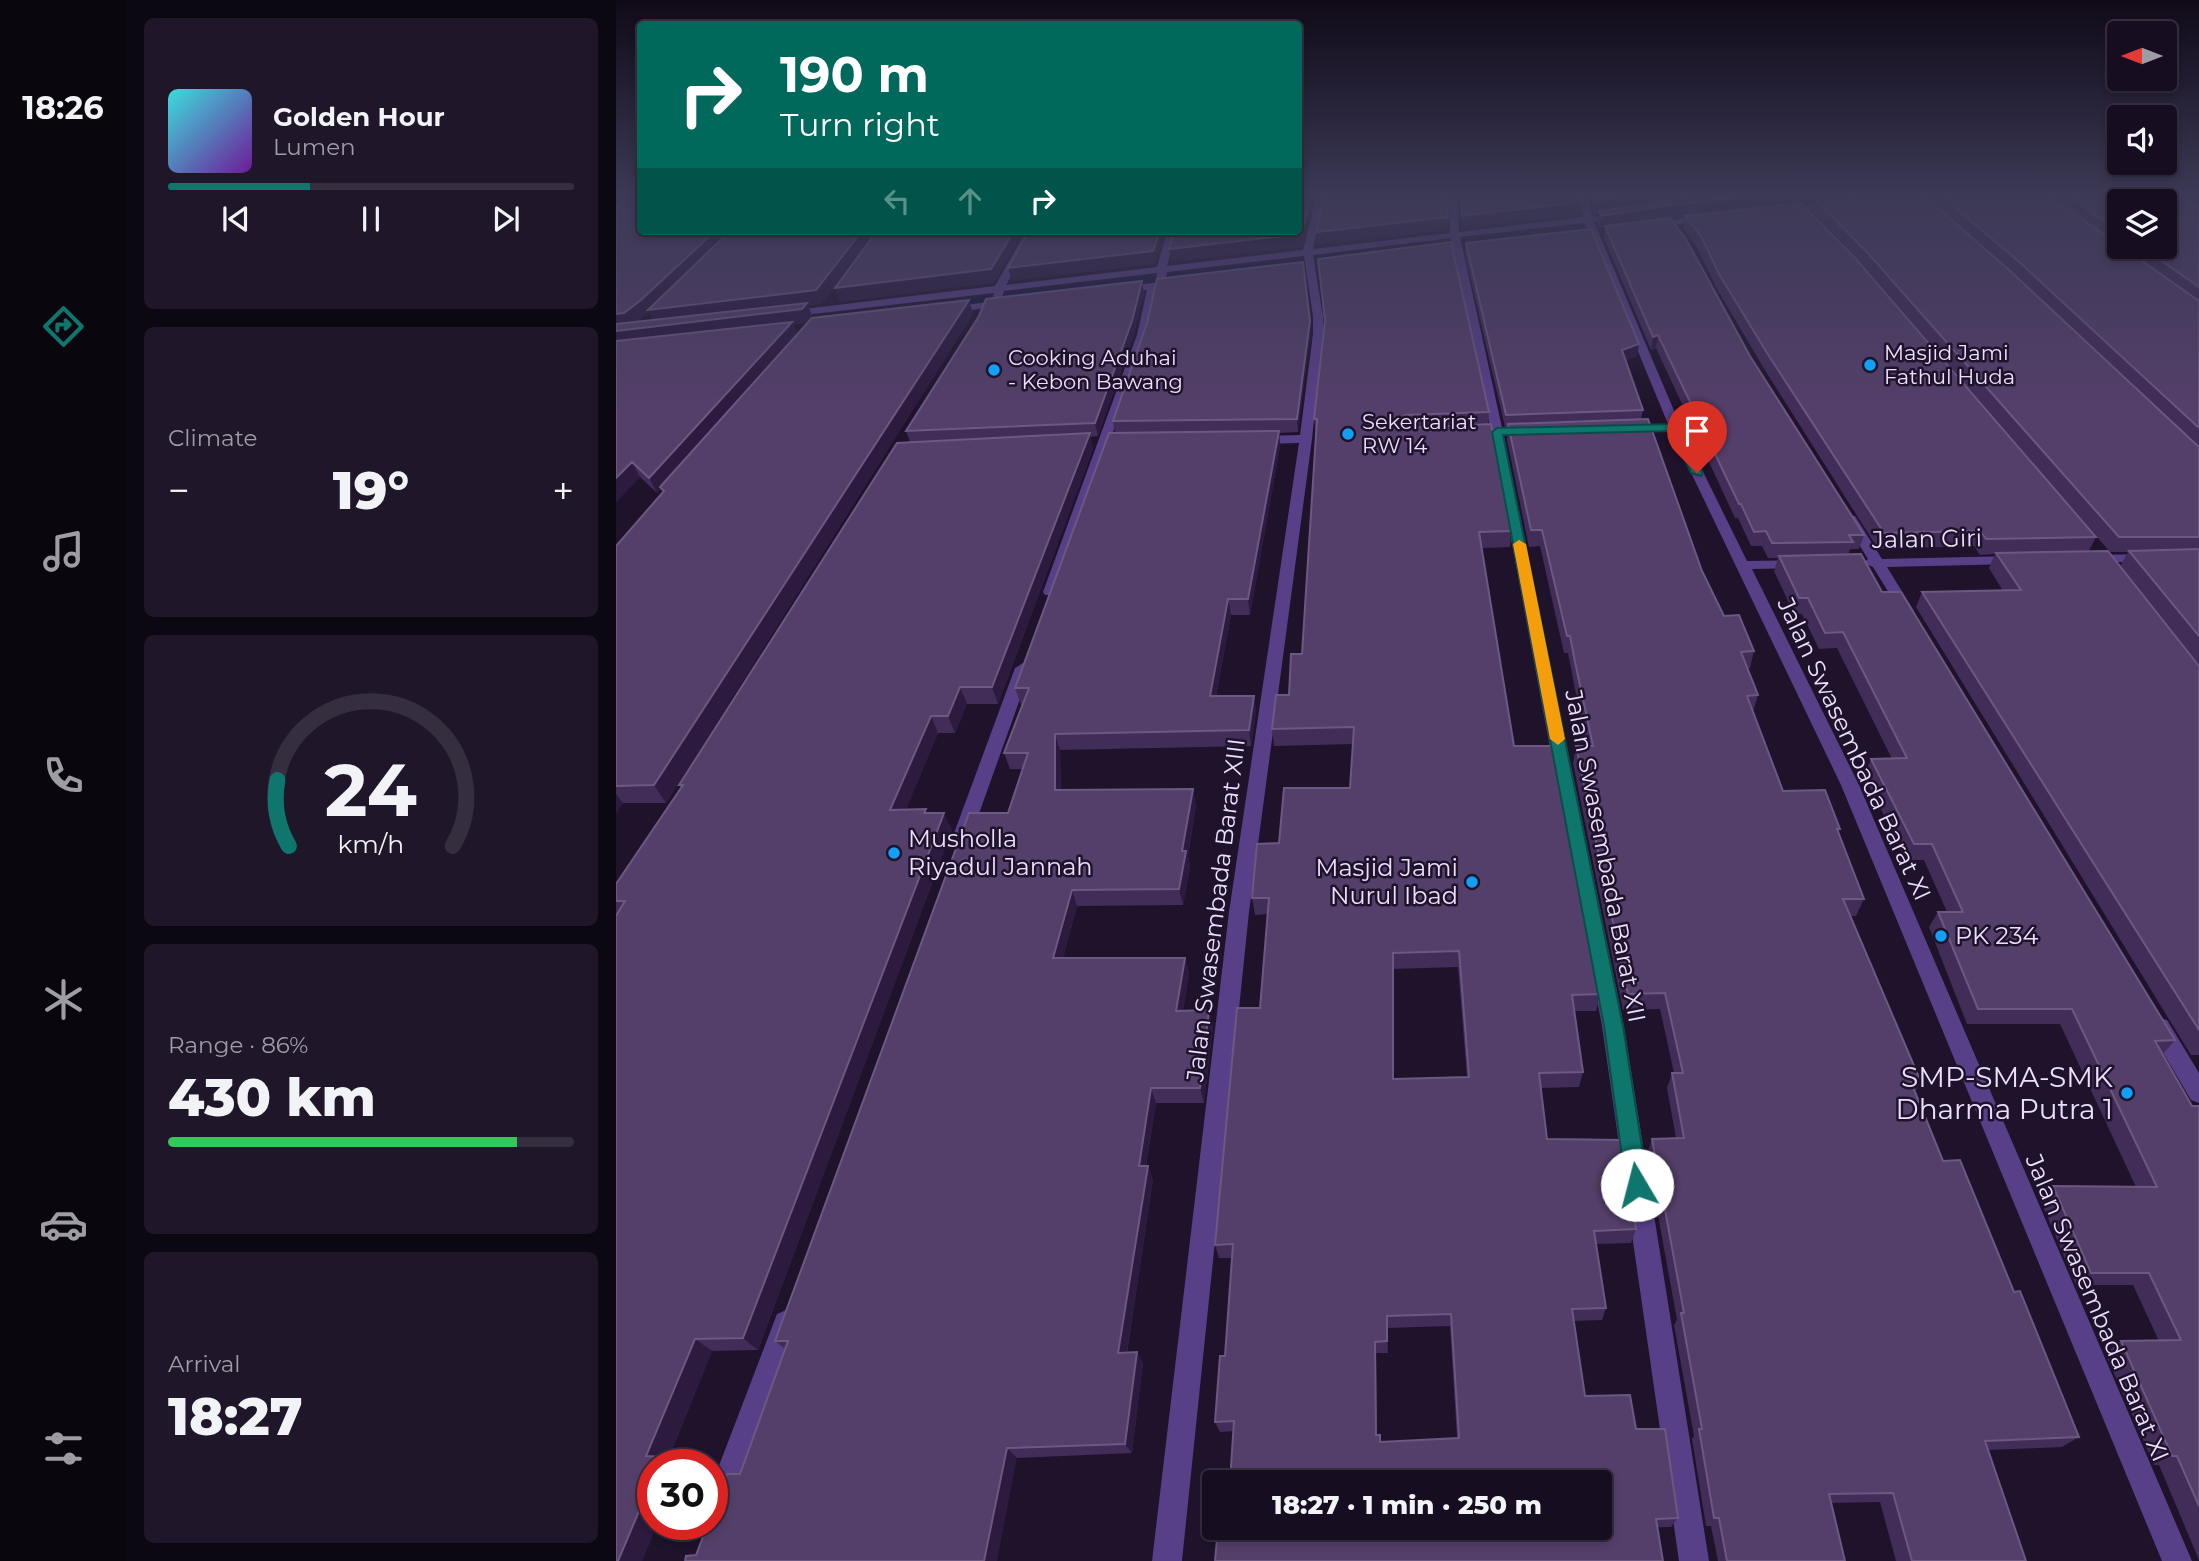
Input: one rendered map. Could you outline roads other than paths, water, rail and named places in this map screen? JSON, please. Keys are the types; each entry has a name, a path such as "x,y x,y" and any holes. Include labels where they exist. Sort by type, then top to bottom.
{"street":[{"path":"989,308 1012,267"},
{"path":"1043,612 1105,442 1163,267"},
{"path":"771,316 1000,288 1160,278 1257,267"},
{"name":"Jalan Swasembada Barat XIII","path":"1167,1561 1239,912 1306,439 1318,334 1318,316 1309,267"},
{"name":"Jalan Swasembada Barat XII","path":"1462,267 1497,432 1613,1026 1694,1561"},
{"name":"Jalan Swasembada Barat XI","path":"1608,267 1675,428 1850,785 2177,1561"},
{"path":"1113,290 1160,278 1188,281"},
{"path":"816,324 834,298"},
{"path":"931,312 989,308 1018,301"},
{"path":"1623,429 1675,428"},
{"path":"1239,440 1306,439"},
{"path":"1844,509 1918,628"},
{"path":"2094,546 2114,572"},
{"path":"2077,559 2158,558"},
{"name":"Jalan Giri","path":"1850,563 2024,560"},
{"path":"1741,565 1809,564"},
{"path":"958,849 1029,652"},
{"path":"2148,1010 2199,1093"},
{"path":"728,1480 791,1309"}],"waterway":[{"path":"954,302 1249,267"}],"place":[{"name":"Masjid Jami Fathul Huda","path":"1870,365"},
{"name":"Cooking Aduhai - Kebon Bawang","path":"994,370"},
{"name":"Sekertariat RW 14","path":"1348,434"},
{"name":"Musholla Riyadul Jannah","path":"894,853"},
{"name":"Masjid Jami Nurul Ibad","path":"1472,882"},
{"name":"PK 234","path":"1941,936"},
{"name":"SMP-SMA-SMK Dharma Putra 1","path":"2127,1093"}]}
